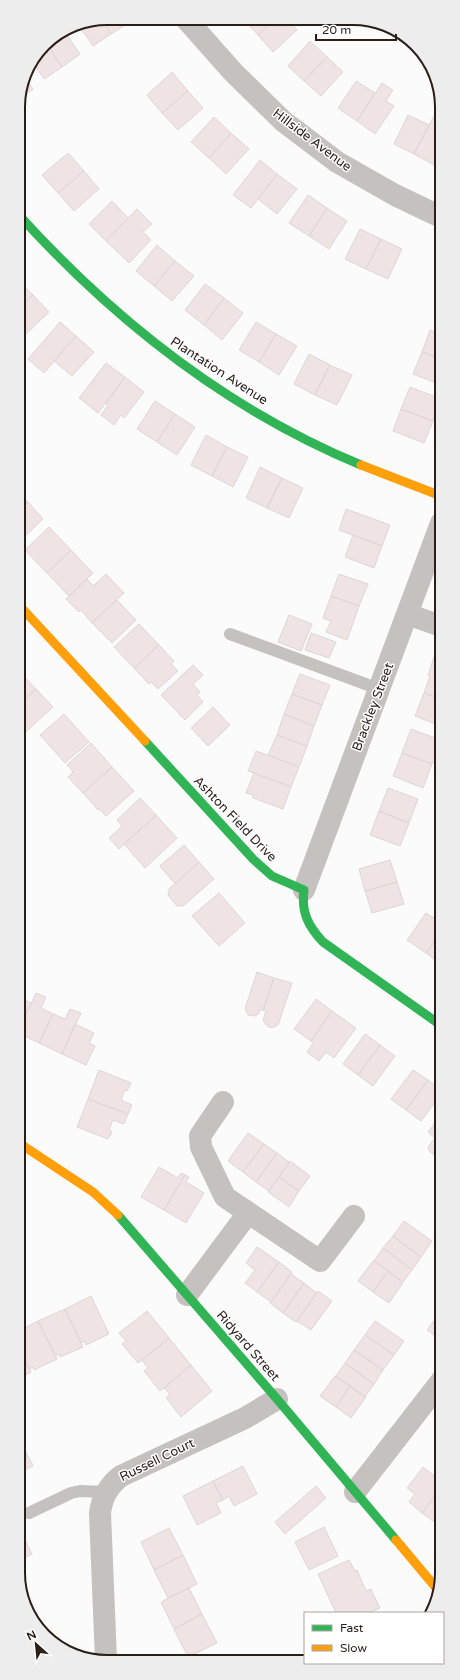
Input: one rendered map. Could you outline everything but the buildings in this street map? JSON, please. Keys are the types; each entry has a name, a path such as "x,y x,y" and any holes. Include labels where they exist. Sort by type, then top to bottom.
{"street":[{"name":"Hillside Avenue","path":"192,25 233,72 283,121 337,162 395,195 435,214"},
{"name":"Plantation Avenue","path":"25,222 90,289 144,336 203,380 261,415 333,453 435,494"},
{"name":"Brackley Street","path":"304,890 435,539"},
{"name":"Ashton Field Drive","path":"25,612 253,859 272,876 304,890"},
{"path":"407,614 435,624"},
{"path":"304,890 302,901 304,915 312,930 320,938 435,1021"},
{"path":"223,1102 200,1136 201,1147 225,1196 320,1261 354,1216"},
{"name":"Ridyard Street","path":"25,1147 93,1192 110,1206 277,1399 434,1584"},
{"path":"187,1295 248,1213"},
{"path":"355,1492 435,1389"},
{"name":"Russell Court","path":"106,1655 100,1513 101,1502 111,1484 121,1476 245,1418 277,1399"}],"lane":[{"path":"230,634 379,690"},
{"path":"29,1513 71,1493 80,1491 106,1492"}],"traffic: fast":[{"path":"25,221 93,290 176,359 219,389 265,417 312,443 361,465"},
{"path":"145,741 253,859 272,876 304,890 303,898 307,918 313,930 323,942 435,1021"},
{"path":"118,1215 277,1399 396,1540"}],"traffic: slow":[{"path":"361,465 435,494"},
{"path":"25,612 145,741"},
{"path":"25,1147 93,1192 118,1215"},
{"path":"396,1540 434,1585"}]}
